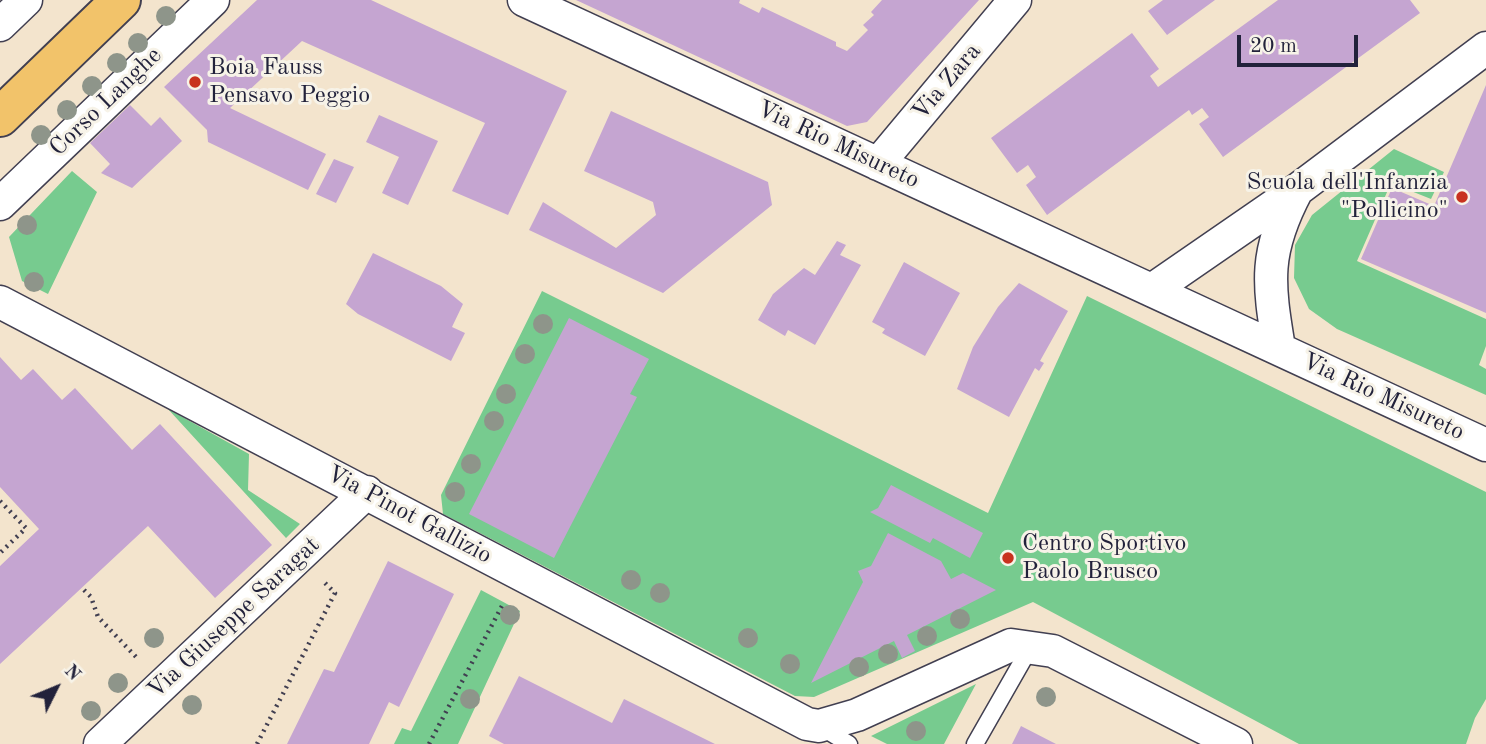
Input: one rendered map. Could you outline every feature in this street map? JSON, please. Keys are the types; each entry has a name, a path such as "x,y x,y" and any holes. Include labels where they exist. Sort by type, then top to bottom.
{"main road":[{"path":"0,117 121,0"}],"street":[{"path":"0,25 26,0"},
{"name":"Corso Langhe","path":"0,204 213,0"},
{"name":"Via Rio Misureto","path":"524,0 1486,445"},
{"name":"Via Zara","path":"878,164 1015,0"},
{"name":"Via Rio Misureto","path":"1153,290 1297,190 1486,48"},
{"name":"Via Rio Misureto","path":"1279,348 1270,291 1272,254 1285,211 1297,190"},
{"name":"Via Pinot Gallizio","path":"0,302 368,492 807,724 818,726"},
{"name":"Via Giuseppe Saragat","path":"100,744 368,492"},
{"path":"818,726 857,715 1011,645 1053,651 1236,744"}],"lane":[{"path":"975,744 1031,646"},
{"name":"Via Pinot Gallizio","path":"818,726 849,744"}],"path":[{"path":"0,500 26,528 0,553"},
{"path":"257,744 335,593 299,557"},
{"path":"429,744 520,573"},
{"path":"84,590 90,597 98,617 135,656"}],"green space":[{"path":"1394,149 1444,172 1431,199 1391,183 1357,261 1486,319 1486,346 1479,365 1486,369 1486,395 1337,329 1309,309 1294,278 1295,245 1312,215"},
{"path":"72,171 97,192 48,294 22,281 9,237"},
{"name":"Centro Sportivo Paolo Brusco","path":"542,291 988,513 1087,296 1486,492 1486,699 1475,718 1466,744 1299,744 1033,602 814,697 795,696 443,514 441,495"},
{"path":"168,409 249,454 248,490 300,524 286,538"},
{"path":"481,590 520,611 458,744 394,744 402,728 411,731"},
{"path":"976,684 944,744 887,744 871,736"}],"building":[{"path":"257,0 371,0 567,91 508,215 452,191 485,123 302,41 230,108 326,154 308,190 208,142 207,130 164,87"},
{"path":"576,0 740,0 739,3 759,13 762,7 836,42 836,46 847,51 868,30 863,25 874,15 871,12 882,0 979,0 867,122 847,126"},
{"path":"1163,0 1215,0 1167,35 1148,11"},
{"path":"1278,0 1410,0 1420,13 1223,157 1199,124 1209,117 1202,108 1192,115 1189,110 1047,215 1026,185 1036,177 1028,165 1017,173 991,138 1132,33 1159,69 1150,76 1158,87"},
{"name":"Scuola dell'Infanzia \"Pollicino\"","path":"1486,85 1486,313 1361,259 1392,188 1434,206"},
{"path":"130,105 151,126 160,117 182,141 132,188 101,173 110,164 90,143"},
{"path":"611,111 768,182 772,205 663,293 529,230 543,202 616,248 656,215 653,202 584,171"},
{"path":"379,115 438,141 408,205 382,193 399,157 366,142"},
{"path":"334,159 354,167 336,203 316,194"},
{"path":"837,241 846,245 840,255 861,265 815,345 788,330 785,336 758,320 773,294 804,268 815,275"},
{"path":"373,253 441,286 463,304 452,327 465,333 451,361 358,314 346,304"},
{"path":"904,262 960,293 925,356 882,333 885,329 872,322"},
{"path":"1019,283 1068,311 1040,361 1044,363 1039,371 1035,368 1009,417 957,389 973,347 998,307"},
{"path":"569,318 649,359 630,394 637,397 554,558 469,514"},
{"path":"0,357 21,380 33,369 62,400 75,388 132,450 160,424 272,545 215,598 148,526 0,664 0,566 39,529 0,487"},
{"path":"891,485 983,533 970,558 933,538 930,543 870,512 878,508"},
{"path":"888,533 941,561 951,579 963,573 996,590 907,635 915,651 902,658 894,641 811,683 863,582 858,571 871,566"},
{"path":"388,561 454,594 399,707 389,702 369,744 287,744 324,669 334,672"},
{"path":"519,676 612,723 624,699 715,744 504,744 489,736"},
{"path":"1021,726 1056,744 1012,744"}],"place":[{"name":"Boia Fauss Pensavo Peggio","path":"195,82"},
{"name":"Scuola dell'Infanzia \"Pollicino\"","path":"1462,197"},
{"name":"Centro Sportivo Paolo Brusco","path":"1008,558"}]}
